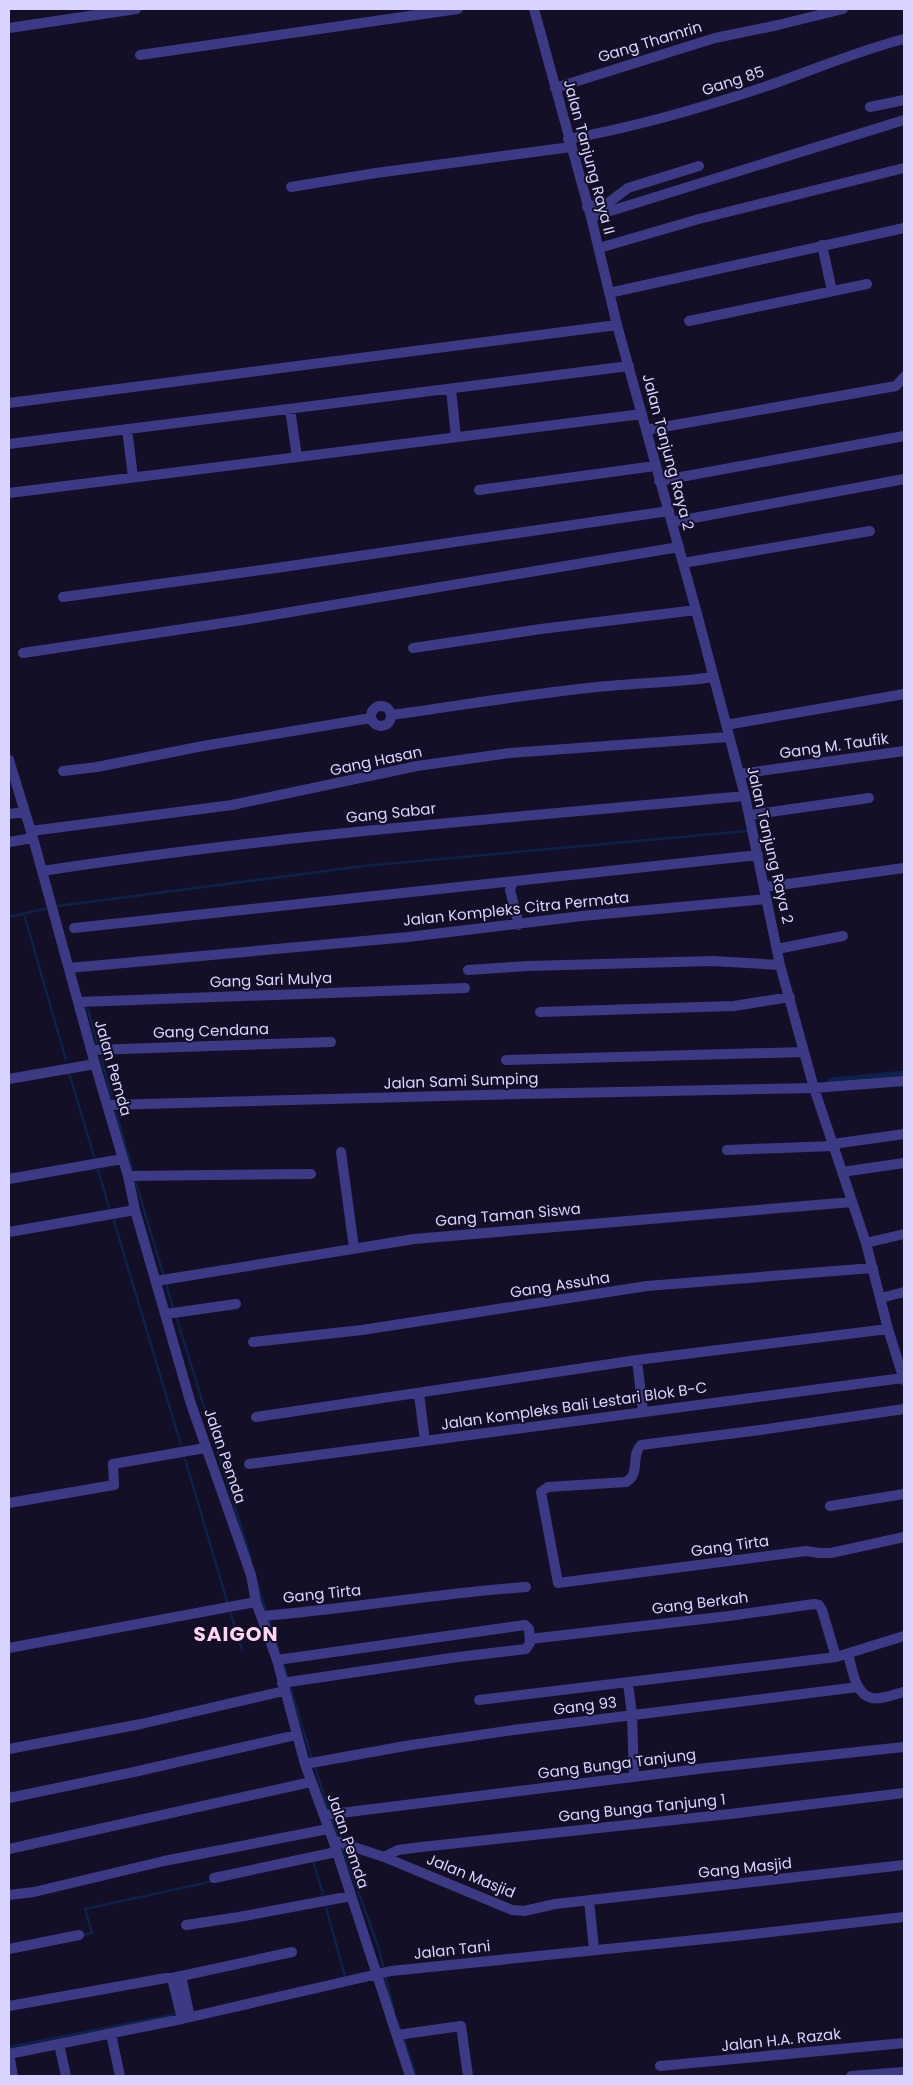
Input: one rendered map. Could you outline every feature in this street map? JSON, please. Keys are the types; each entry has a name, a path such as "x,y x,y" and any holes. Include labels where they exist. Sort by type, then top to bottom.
{"street":[{"path":"9,28 136,9"},
{"path":"140,55 458,9"},
{"name":"Jalan Tanjung Raya II","path":"534,9 591,217 614,313"},
{"name":"Gang Thamrin","path":"555,88 715,38 843,9"},
{"name":"Gang 85","path":"291,187 570,143 693,110 871,48 904,39"},
{"path":"870,107 904,100"},
{"path":"591,217 904,120"},
{"path":"588,207 608,202 628,188 699,166"},
{"path":"599,248 699,219 904,168"},
{"path":"609,293 904,228"},
{"path":"822,245 832,292"},
{"path":"689,321 867,284"},
{"name":"Jalan Tanjung Raya 2","path":"614,313 746,796 780,965 814,1088 866,1243 888,1329 904,1379"},
{"path":"9,403 617,326"},
{"path":"9,444 629,366"},
{"path":"646,430 896,386 904,377"},
{"path":"451,389 456,437"},
{"path":"290,409 297,457"},
{"path":"9,493 642,414"},
{"path":"127,429 133,477"},
{"path":"659,481 904,436"},
{"path":"479,490 655,466"},
{"path":"672,522 904,479"},
{"path":"63,597 669,511"},
{"path":"683,562 870,531"},
{"path":"24,653 243,620 679,547"},
{"path":"413,648 541,629 696,610"},
{"path":"63,771 97,767 203,746 371,718 373,709 381,706 389,710 391,715 515,696 592,687 679,682 714,677"},
{"path":"726,725 904,694"},
{"name":"Gang Hasan","path":"9,842 32,835 232,805 417,766 510,753 729,737"},
{"name":"Gang M. Taufik","path":"739,774 904,751"},
{"name":"Jalan Pemda","path":"10,764 32,835 128,1176 135,1210 163,1279 170,1334 205,1448 251,1576 256,1602 265,1616 280,1660 296,1735 311,1763 312,1782 329,1814 328,1829 338,1842 336,1852 351,1896 383,1973 397,2035 409,2076"},
{"name":"Gang Sabar","path":"42,871 369,830 746,796"},
{"path":"750,815 868,798"},
{"path":"9,814 25,812"},
{"path":"74,928 758,855"},
{"path":"765,887 904,868"},
{"path":"513,882 510,890 518,925"},
{"name":"Jalan Kompleks Citra Permata","path":"69,968 269,950 518,925 582,916 767,899"},
{"path":"777,949 842,936"},
{"path":"468,970 713,961 780,965"},
{"name":"Gang Sari Mulya","path":"79,1002 465,988"},
{"path":"540,1012 734,1006 790,997"},
{"name":"Gang Cendana","path":"92,1050 331,1042"},
{"path":"506,1060 804,1052"},
{"path":"9,1079 95,1064"},
{"name":"Jalan Sami Sumping","path":"108,1105 814,1088 904,1081"},
{"path":"727,1150 833,1145 904,1134"},
{"path":"342,1152 354,1248"},
{"path":"9,1179 122,1159"},
{"path":"842,1172 904,1163"},
{"path":"128,1176 311,1174"},
{"name":"Gang Taman Siswa","path":"163,1279 354,1248 459,1234 852,1202"},
{"path":"9,1232 135,1210"},
{"path":"866,1243 904,1234"},
{"name":"Gang Assuha","path":"253,1342 362,1330 647,1286 873,1268"},
{"path":"881,1298 904,1292"},
{"path":"166,1314 236,1304"},
{"path":"256,1417 637,1360 888,1329"},
{"path":"893,1344 904,1342"},
{"path":"637,1360 643,1412"},
{"name":"Jalan Kompleks Bali Lestari Blok B-C","path":"249,1464 904,1379"},
{"path":"419,1394 425,1441"},
{"name":"Gang Tirta","path":"904,1409 641,1445 635,1453 635,1475 626,1482 543,1489 541,1492 558,1583 806,1551 819,1554 831,1553 904,1537"},
{"path":"9,1503 114,1485 113,1464 205,1448"},
{"path":"830,1506 904,1494"},
{"name":"Gang Tirta","path":"265,1616 526,1586"},
{"path":"9,1648 256,1602"},
{"name":"Gang Berkah","path":"286,1684 458,1656 526,1649 529,1646 530,1639 729,1616 814,1604 819,1605 822,1610 836,1657"},
{"path":"280,1660 525,1625 530,1629 530,1639"},
{"path":"479,1700 836,1657 904,1636"},
{"path":"848,1654 858,1687 865,1695 875,1699 904,1692"},
{"path":"628,1683 632,1715 634,1778"},
{"path":"9,1749 141,1724 286,1684"},
{"name":"Gang 93","path":"311,1763 452,1739 858,1687"},
{"path":"9,1798 296,1735"},
{"name":"Gang Bunga Tanjung","path":"329,1814 777,1760 904,1747"},
{"path":"9,1849 312,1782"},
{"name":"Gang Bunga Tanjung 1","path":"384,1857 398,1850 421,1847 748,1812 904,1793"},
{"path":"9,1895 34,1892 164,1861 328,1829"},
{"name":"Jalan Masjid","path":"338,1842 384,1857 518,1911 589,1900"},
{"path":"214,1878 336,1852"},
{"name":"Gang Masjid","path":"589,1900 904,1865"},
{"path":"186,1925 351,1896"},
{"path":"589,1900 594,1950"},
{"name":"Jalan Tani","path":"9,2054 186,2018 383,1973 904,1917"},
{"path":"9,1949 78,1935"},
{"path":"9,2006 160,1978 177,1977 292,1952"},
{"path":"177,1977 186,2018"},
{"path":"397,2035 461,2026 468,2076"},
{"path":"111,2034 120,2076"},
{"name":"Jalan H.A. Razak","path":"660,2066 904,2043"},
{"path":"59,2044 66,2076"},
{"path":"9,2054 13,2076"},
{"path":"852,2076 904,2072"}],"waterway":[{"path":"58,906 364,866 747,831"},
{"path":"9,917 45,909"},
{"path":"24,914 66,1060"},
{"path":"88,1009 97,1043"},
{"path":"101,1057 112,1098"},
{"path":"69,1073 94,1156"},
{"path":"831,1082 904,1075"},
{"path":"116,1112 132,1169"},
{"path":"98,1170 109,1207"},
{"path":"136,1183 164,1277"},
{"path":"114,1221 181,1445"},
{"path":"166,1283 174,1311"},
{"path":"176,1316 251,1559"},
{"path":"185,1459 227,1601"},
{"path":"257,1582 267,1614"},
{"path":"231,1614 242,1650"},
{"path":"269,1619 278,1649"},
{"path":"284,1666 288,1680"},
{"path":"290,1686 312,1759"},
{"path":"314,1764 329,1811"},
{"path":"331,1817 340,1840"},
{"path":"342,1847 379,1949 384,1970"},
{"path":"313,1861 323,1894"},
{"path":"82,1935 92,1933 85,1909 214,1881"},
{"path":"326,1907 345,1977"},
{"path":"385,1975 394,2011"},
{"path":"9,2047 177,2014"},
{"path":"397,2021 401,2032"},
{"path":"403,2037 416,2076"}],"district":[{"name":"SAIGON","path":"236,1634"}]}
